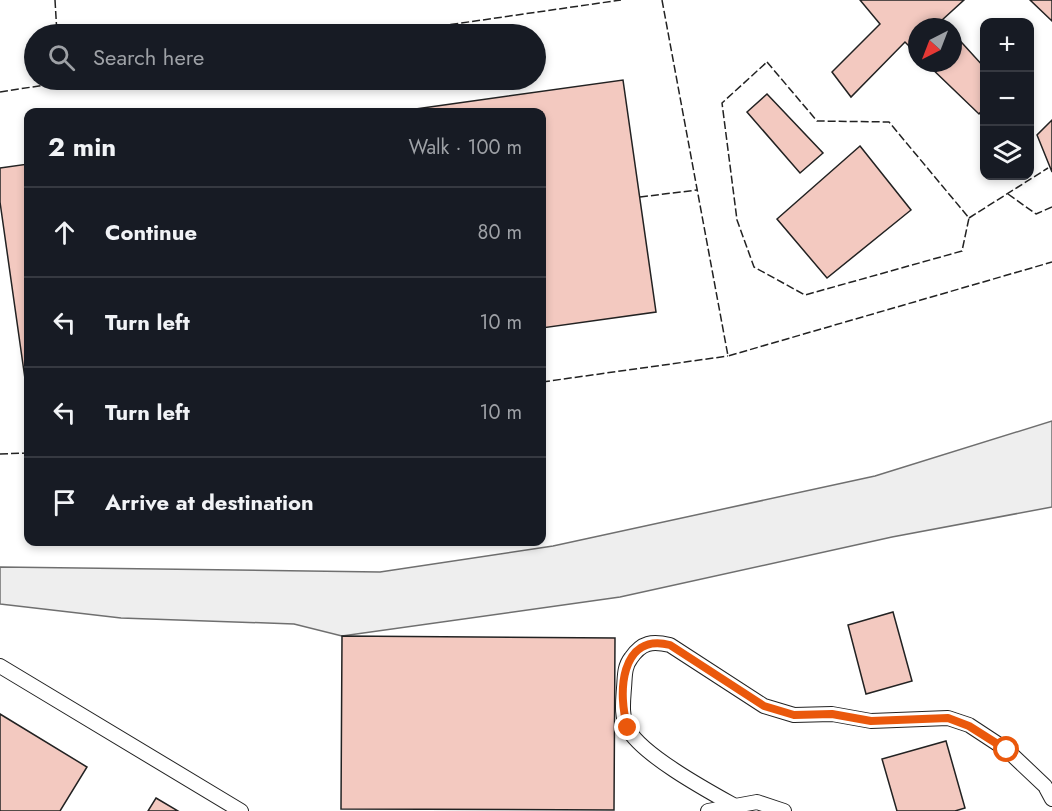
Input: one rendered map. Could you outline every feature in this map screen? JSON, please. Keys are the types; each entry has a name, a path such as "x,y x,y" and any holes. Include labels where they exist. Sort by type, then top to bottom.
{"lane":[{"path":"735,806 680,773 636,740 628,728 622,711 626,666 644,644 656,641 670,645 764,706 794,715 832,714 871,721 948,718 969,726 1007,750 1045,786 1052,799"},
{"path":"0,666 241,811"},
{"path":"708,811 757,802 784,811"}],"shaded area":[{"path":"1052,421 1052,507 892,537 620,597 342,636 294,624 121,618 0,604 0,567 380,572 553,546 875,476"}],"building":[{"path":"860,0 964,0 944,18 908,18 908,45 905,42 851,97 832,72 880,24"},
{"path":"1030,0 1052,0 1052,21"},
{"path":"962,43 980,63 979,114 935,72 962,72"},
{"path":"623,80 656,312 546,327 546,108 423,108"},
{"path":"767,94 823,153 800,173 747,112"},
{"path":"1052,120 1052,172 1037,135"},
{"path":"860,146 911,210 827,278 777,219"},
{"path":"24,165 24,372 0,202 0,168"},
{"path":"893,612 912,681 866,694 848,625"},
{"path":"342,636 615,638 614,810 341,809"},
{"path":"0,714 87,767 60,811 0,811"},
{"path":"946,741 965,808 955,811 897,811 882,759"},
{"path":"156,798 178,811 148,811"}],"fence":[{"path":"55,0 56,24"},
{"path":"454,24 621,0"},
{"path":"662,0 728,356 1052,262"},
{"path":"767,62 817,121 889,122 969,218 962,251 805,295 754,267 737,220 722,103 767,62"},
{"path":"0,92 24,88"},
{"path":"969,218 1048,168"},
{"path":"640,197 697,190"},
{"path":"1008,194 1036,214 1052,207"},
{"path":"546,381 728,356"},
{"path":"0,454 24,453"}],"route":[{"path":"628,728 622,711 626,666 644,644 656,641 670,645 764,706 794,715 832,714 871,721 948,718 969,726 1007,750"}]}
